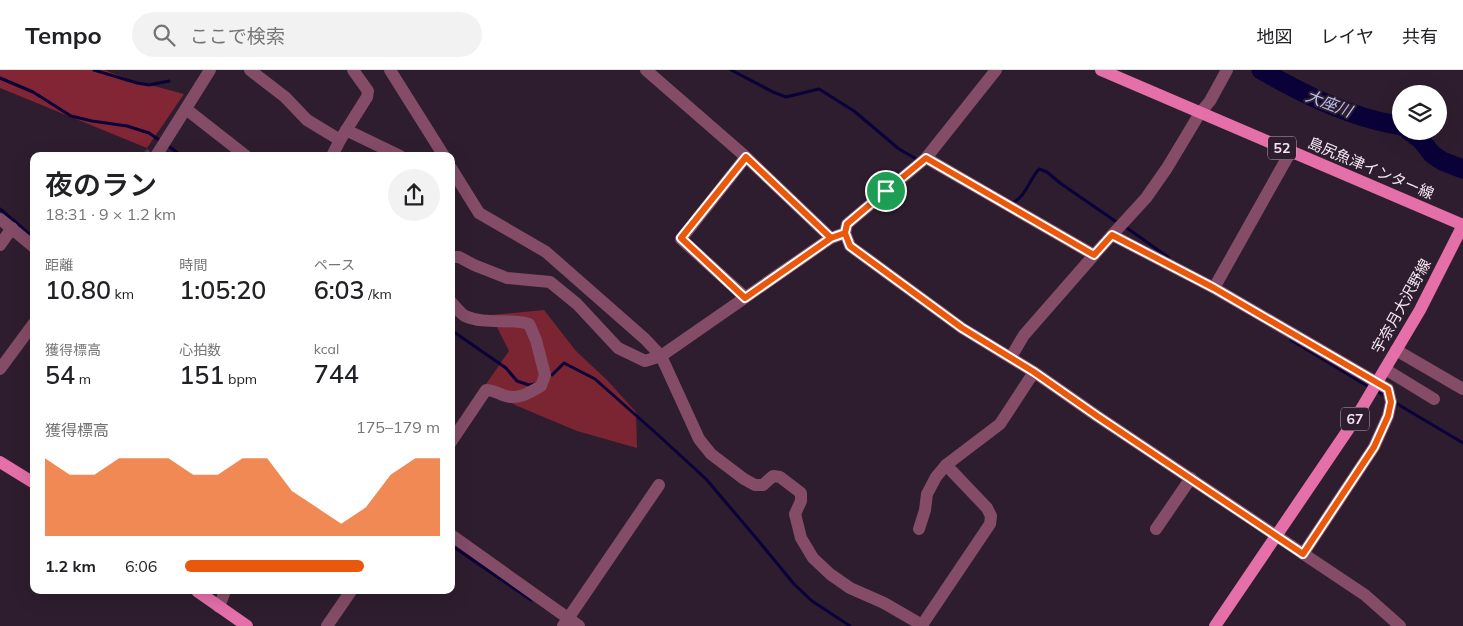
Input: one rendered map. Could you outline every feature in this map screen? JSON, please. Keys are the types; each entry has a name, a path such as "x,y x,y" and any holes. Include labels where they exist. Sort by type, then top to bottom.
{"main road":[{"name":"島尻魚津インター線","path":"1101,70 1463,225"},
{"name":"宇奈月大沢野線","path":"1215,626 1333,453 1377,382 1420,310 1463,225"},
{"path":"0,462 30,481"},
{"path":"201,594 247,626"}],"street":[{"path":"159,152 210,70"},
{"path":"250,70 285,97 307,120 389,152"},
{"path":"334,152 367,97 368,91 353,70"},
{"path":"390,70 441,152"},
{"path":"646,70 746,157 831,238"},
{"path":"996,70 926,158 847,224 845,233 850,246 962,328 1034,372 1365,595 1397,625"},
{"path":"1011,358 1024,335 1146,198 1162,176 1200,113 1210,102 1227,70"},
{"path":"186,110 241,152"},
{"path":"1214,288 1291,151"},
{"path":"745,298 681,238 746,157"},
{"path":"926,158 1094,255"},
{"path":"455,174 479,212 546,252 645,339 661,356 699,439 711,454 755,485 763,485 773,476 780,477 800,493 801,501 794,514 801,538 813,558 830,574 850,588 884,603 923,626 990,524 991,516 987,508 946,466"},
{"path":"0,219 30,244"},
{"path":"0,245 12,228"},
{"path":"455,257 507,278 550,282 577,304 618,348 645,362 661,356 831,238 845,233"},
{"path":"1112,235 1214,288 1388,389 1391,402 1388,416 1374,447 1303,554"},
{"path":"455,306 464,316 480,320 520,321 529,324 536,340 545,375 541,386 514,398 492,390 486,390 455,436"},
{"path":"0,369 30,328"},
{"path":"1396,350 1463,389"},
{"path":"1385,369 1434,399"},
{"path":"919,529 926,510 927,494 936,477 946,466 1000,424 1034,372"},
{"path":"1156,529 1191,478"},
{"path":"455,538 570,624 659,485"},
{"path":"219,607 224,594"},
{"path":"327,626 349,594"}],"shaded area":[{"path":"0,70 104,70 131,80 184,94 147,148 0,88"},
{"path":"544,310 576,351 607,380 636,412 637,448 577,431 515,405 484,387 509,351 491,315"}],"waterway":[{"path":"94,70 149,85 169,81"},
{"path":"731,70 786,97 819,89 854,111 899,149 918,160"},
{"name":"大座川","path":"1261,70 1303,93 1333,106 1363,117 1392,124"},
{"path":"0,78 33,92 71,116 127,126 149,133 162,142"},
{"name":"大座川","path":"1421,140 1432,154 1442,161 1463,169"},
{"path":"167,145 177,152"},
{"path":"1012,203 1024,193 1039,169 1047,172 1118,223"},
{"path":"0,209 30,235"},
{"path":"1124,226 1168,257"},
{"path":"455,333 506,368 517,381 529,385 535,384"},
{"path":"1291,340 1369,387"},
{"path":"552,375 564,363 595,379 706,479 794,584 812,601 850,626"},
{"path":"1375,390 1387,397"},
{"path":"1394,402 1463,443"},
{"path":"455,548 531,600"}],"route":[{"path":"886,191 847,224 845,233 831,238 745,298 681,238 746,157 831,238 845,233 850,246 962,328 1034,372 1303,554 1374,447 1388,416 1391,402 1388,389 1214,288 1112,235 1094,255 926,158 886,191"}]}
